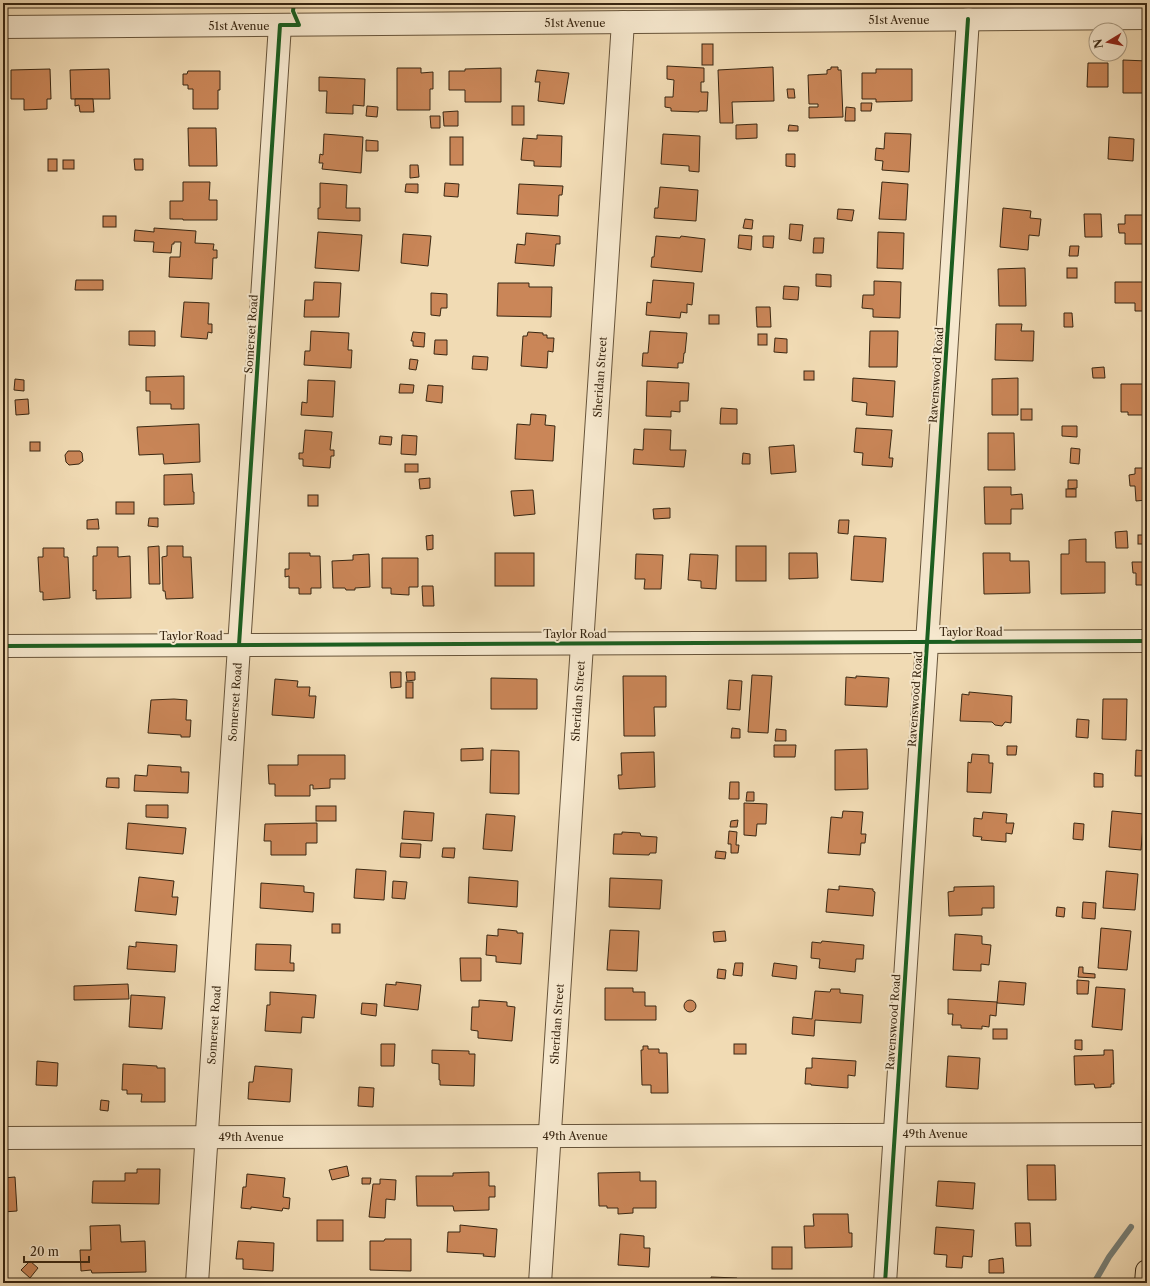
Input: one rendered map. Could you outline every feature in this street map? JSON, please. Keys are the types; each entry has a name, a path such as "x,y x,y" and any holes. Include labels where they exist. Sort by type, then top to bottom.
{"main road":[{"path":"1146,1283 1147,1271"}],"street":[{"name":"51st Avenue","path":"3,28 1147,18"},
{"name":"Ravenswood Road","path":"885,1283 968,20"},
{"name":"Sheridan Street","path":"540,1283 623,22"},
{"name":"Somerset Road","path":"197,1283 280,25"},
{"name":"Taylor Road","path":"3,646 1147,641"},
{"name":"49th Avenue","path":"3,1138 1147,1134"}],"building":[{"path":"702,44 713,44 713,65 702,65"},
{"path":"1128,60 1147,61 1147,93 1123,93 1123,62 1128,62"},
{"path":"1088,63 1108,63 1108,87 1087,87"},
{"path":"667,66 704,68 704,82 701,82 701,92 708,92 707,111 671,111 671,108 665,107 665,97 673,97 674,80 667,79"},
{"path":"773,67 774,101 732,102 733,123 720,123 718,70"},
{"path":"831,67 838,67 838,70 841,70 843,117 809,118 809,107 818,107 818,104 809,104 808,75 827,74 827,70 831,69"},
{"path":"397,68 421,68 421,73 433,72 433,89 430,89 430,110 397,110"},
{"path":"501,68 501,102 465,102 465,90 449,90 449,71"},
{"path":"50,69 51,99 47,99 47,109 24,110 24,99 11,99 11,70"},
{"path":"109,69 110,99 71,99 70,70"},
{"path":"876,69 912,69 912,101 876,102 876,99 862,99 862,73 876,73"},
{"path":"537,70 569,73 564,104 538,101 540,82 535,82"},
{"path":"188,71 220,71 218,109 193,109 193,89 188,89 188,85 183,85 183,74 187,74"},
{"path":"319,77 365,79 364,106 353,105 353,114 326,113 327,91 319,91"},
{"path":"787,89 794,89 795,98 788,98"},
{"path":"75,99 93,99 94,112 80,112 79,105 75,106"},
{"path":"861,103 872,103 871,111 861,111"},
{"path":"367,106 378,107 377,117 366,116"},
{"path":"512,106 524,106 524,125 512,125"},
{"path":"846,107 855,108 855,121 845,121"},
{"path":"458,111 458,126 444,126 443,112"},
{"path":"430,116 440,116 440,128 431,128"},
{"path":"757,124 757,138 736,139 736,125"},
{"path":"789,125 798,126 798,131 788,131"},
{"path":"188,128 216,128 217,166 189,166"},
{"path":"885,133 911,134 909,172 882,170 883,161 875,160 876,148 884,149"},
{"path":"324,134 363,137 361,173 322,169 323,163 319,163 320,154 323,155"},
{"path":"663,134 700,136 699,172 689,171 689,166 661,164"},
{"path":"537,135 562,136 561,167 534,166 534,161 521,160 523,138 537,139"},
{"path":"450,137 463,137 463,165 450,165"},
{"path":"1109,137 1134,139 1133,161 1108,159"},
{"path":"366,140 378,141 378,151 366,151"},
{"path":"786,154 795,154 795,167 786,166"},
{"path":"48,159 57,159 57,171 48,171"},
{"path":"134,159 143,159 143,170 135,170"},
{"path":"63,160 74,160 74,169 63,169"},
{"path":"410,165 418,165 419,177 410,178"},
{"path":"183,182 210,182 209,200 217,200 217,220 170,219 170,201 183,201"},
{"path":"882,182 908,184 906,220 879,219"},
{"path":"320,183 347,185 346,208 360,208 360,221 318,219 318,208 320,208"},
{"path":"445,183 459,184 458,197 444,196"},
{"path":"406,184 418,184 418,193 405,192"},
{"path":"519,184 563,186 562,195 559,195 558,216 517,214"},
{"path":"660,187 698,190 696,221 654,218 655,208 658,208"},
{"path":"1003,208 1031,211 1030,218 1041,219 1039,236 1029,235 1028,250 1000,247"},
{"path":"838,209 854,210 852,221 837,219"},
{"path":"1084,214 1101,214 1102,237 1085,237"},
{"path":"1125,215 1147,215 1147,244 1125,244 1125,233 1119,233 1118,224 1125,224"},
{"path":"103,216 116,216 116,227 103,227"},
{"path":"745,219 753,220 752,229 743,228"},
{"path":"790,224 803,225 801,241 789,239"},
{"path":"154,228 196,231 195,243 214,244 213,250 217,250 217,258 213,258 212,279 169,277 170,257 180,257 181,242 174,242 174,244 172,244 171,253 153,252 154,242 134,241 135,230 154,232"},
{"path":"318,232 362,235 359,271 315,268"},
{"path":"878,232 904,233 903,269 877,268"},
{"path":"526,233 560,236 560,244 556,244 554,266 515,263 517,244 525,245"},
{"path":"403,234 431,236 428,266 401,263"},
{"path":"739,235 752,236 751,250 738,248"},
{"path":"656,236 680,238 681,236 705,239 702,272 651,267 652,257 654,257"},
{"path":"763,236 774,236 773,248 763,247"},
{"path":"814,238 824,238 823,253 813,253"},
{"path":"1070,246 1079,246 1078,256 1069,256"},
{"path":"1025,268 1026,306 999,306 998,269"},
{"path":"1067,268 1077,268 1077,278 1067,278"},
{"path":"816,274 831,275 831,287 816,286"},
{"path":"76,280 103,280 103,290 75,290"},
{"path":"653,280 694,283 692,305 687,304 687,313 681,312 680,318 646,315 647,302 651,303"},
{"path":"874,281 901,282 900,318 873,317 873,309 862,308 863,295 874,295"},
{"path":"314,282 341,283 339,317 304,317 305,300 313,300"},
{"path":"1115,282 1147,282 1147,311 1135,311 1135,303 1115,303"},
{"path":"498,283 529,283 529,287 552,287 551,317 497,316"},
{"path":"784,286 799,287 798,300 783,299"},
{"path":"431,293 447,294 447,308 441,308 440,316 431,315"},
{"path":"184,302 209,303 208,324 212,324 212,333 208,332 207,339 181,337"},
{"path":"756,307 770,307 771,327 757,327"},
{"path":"1064,313 1072,313 1073,327 1064,327"},
{"path":"709,315 719,315 719,324 709,324"},
{"path":"996,324 1022,324 1021,331 1034,331 1033,361 995,360"},
{"path":"129,331 155,331 155,346 129,345"},
{"path":"311,331 349,333 348,350 352,350 351,368 304,365 305,351 310,351"},
{"path":"650,331 687,333 683,363 678,363 678,368 642,366 643,353 648,353"},
{"path":"870,331 898,331 897,367 869,367"},
{"path":"413,332 425,333 424,347 413,346 413,341 411,341"},
{"path":"528,332 543,333 543,335 547,335 547,338 554,338 553,352 548,351 547,368 521,366 523,336 527,336"},
{"path":"758,334 767,334 767,345 758,345"},
{"path":"775,338 787,339 787,353 774,352"},
{"path":"435,340 447,340 447,355 434,354"},
{"path":"473,356 488,357 487,370 472,369"},
{"path":"410,359 418,360 416,370 409,369"},
{"path":"1104,367 1105,378 1093,378 1092,368"},
{"path":"804,371 814,371 814,380 804,380"},
{"path":"184,376 184,409 171,409 171,404 150,404 150,391 146,391 146,377"},
{"path":"853,378 895,381 893,417 866,415 867,403 852,401"},
{"path":"1018,378 1018,415 992,415 992,379"},
{"path":"15,379 24,380 24,391 14,390"},
{"path":"308,380 335,381 333,417 301,415 302,402 307,403"},
{"path":"647,381 689,383 688,401 680,401 680,412 671,411 671,417 646,416"},
{"path":"400,384 414,385 413,393 399,393"},
{"path":"1121,384 1147,384 1147,415 1128,415 1128,412 1121,412"},
{"path":"428,385 443,386 442,403 426,401"},
{"path":"28,399 29,414 16,415 15,400"},
{"path":"721,408 737,409 737,424 720,424"},
{"path":"1021,409 1032,409 1032,420 1021,420"},
{"path":"531,414 546,415 545,425 555,426 553,461 515,459 517,424 530,425"},
{"path":"199,424 200,462 164,464 163,454 139,455 137,427"},
{"path":"1062,426 1077,426 1077,437 1062,436"},
{"path":"856,428 892,430 889,458 893,458 892,467 862,465 863,453 854,452"},
{"path":"644,429 671,430 670,450 686,450 684,467 633,464 634,449 643,450"},
{"path":"305,430 332,432 330,450 334,450 334,456 331,456 330,468 303,466 303,459 299,459 299,453 303,453"},
{"path":"988,433 1014,433 1015,470 988,470"},
{"path":"402,435 417,436 416,455 401,454"},
{"path":"380,436 392,437 391,445 379,444"},
{"path":"30,442 40,442 40,451 30,451"},
{"path":"794,445 796,472 771,474 769,447"},
{"path":"1071,448 1080,449 1079,464 1070,463"},
{"path":"68,451 80,451 82,453 83,461 79,464 69,465 66,462 65,455"},
{"path":"743,453 750,454 750,464 742,464"},
{"path":"405,464 418,464 418,472 405,472"},
{"path":"1135,468 1147,468 1147,500 1136,501 1135,486 1130,486 1129,475 1135,474"},
{"path":"192,474 194,504 164,505 164,475"},
{"path":"430,478 430,488 420,489 419,479"},
{"path":"1068,480 1077,480 1077,488 1068,489"},
{"path":"984,487 1011,487 1011,495 1022,494 1023,509 1011,509 1011,524 985,524"},
{"path":"1066,489 1076,489 1076,497 1066,497"},
{"path":"533,490 535,514 514,516 511,491"},
{"path":"308,495 318,495 318,506 308,506"},
{"path":"116,502 134,502 134,514 116,514"},
{"path":"670,508 670,518 654,519 653,509"},
{"path":"149,518 158,518 158,527 148,526"},
{"path":"98,519 99,529 87,529 87,520"},
{"path":"839,520 849,520 848,534 838,533"},
{"path":"1127,531 1128,548 1116,548 1115,532"},
{"path":"433,535 433,549 427,550 426,536"},
{"path":"1138,535 1147,535 1147,544 1138,544"},
{"path":"854,536 886,538 883,582 851,580"},
{"path":"1086,539 1086,562 1105,562 1105,593 1061,594 1061,554 1069,554 1069,540"},
{"path":"159,546 160,584 149,584 148,547"},
{"path":"167,546 183,546 183,557 191,557 193,598 166,599 165,591 163,591 162,557 167,556"},
{"path":"736,546 766,546 766,581 736,581"},
{"path":"97,547 118,547 118,557 130,556 131,598 96,599 96,590 93,591 93,556 97,556"},
{"path":"43,548 64,548 64,557 68,557 70,598 43,600 43,592 40,592 38,557 43,557"},
{"path":"289,553 310,553 310,556 320,556 321,588 311,588 311,594 299,594 299,588 289,588 289,576 285,577 285,569 289,569"},
{"path":"495,553 534,553 534,586 495,586"},
{"path":"789,553 817,553 818,578 789,579"},
{"path":"983,553 1010,553 1010,561 1029,561 1030,593 984,594"},
{"path":"369,554 370,587 355,588 355,590 333,588 332,561 353,560 353,555"},
{"path":"636,554 663,555 661,589 644,589 645,579 635,579"},
{"path":"690,554 718,555 716,589 701,588 701,581 688,580"},
{"path":"382,558 418,558 418,587 409,587 409,595 391,594 391,588 382,588"},
{"path":"1132,562 1147,562 1147,585 1136,585 1136,573 1133,573"},
{"path":"422,586 433,586 434,606 423,606"},
{"path":"390,672 401,672 401,687 391,688"},
{"path":"406,672 415,672 415,680 407,681"},
{"path":"752,675 772,676 768,733 748,732"},
{"path":"623,676 666,676 666,707 654,707 655,736 624,736"},
{"path":"856,676 889,678 887,707 845,705 846,677 856,678"},
{"path":"491,678 537,679 537,709 491,709"},
{"path":"275,679 298,681 297,687 310,687 309,696 316,696 314,718 272,715"},
{"path":"729,680 742,681 740,710 727,709"},
{"path":"406,682 413,682 413,698 406,698"},
{"path":"969,692 1012,696 1011,723 1005,722 1002,726 995,725 992,722 960,721 962,694 969,695"},
{"path":"1103,699 1127,699 1126,740 1102,739"},
{"path":"151,700 187,700 186,720 191,720 190,737 148,733"},
{"path":"1077,719 1089,720 1088,738 1076,737"},
{"path":"732,728 740,729 740,738 731,738"},
{"path":"776,729 786,730 786,741 775,741"},
{"path":"774,745 796,745 795,757 774,757"},
{"path":"1007,746 1017,746 1016,755 1007,755"},
{"path":"483,748 483,760 461,761 461,749"},
{"path":"867,749 868,789 835,790 835,750"},
{"path":"491,750 519,751 519,794 490,793"},
{"path":"1136,750 1147,751 1146,776 1135,776"},
{"path":"654,752 655,787 619,789 618,775 622,775 621,753"},
{"path":"972,754 989,755 989,763 993,763 991,793 967,792 968,762 971,763"},
{"path":"298,755 345,755 345,779 330,779 330,788 313,789 313,785 310,785 310,796 275,796 275,784 269,784 268,765 298,765"},
{"path":"148,765 181,767 181,772 189,772 188,793 134,791 135,775 147,776"},
{"path":"1094,773 1103,774 1103,787 1094,787"},
{"path":"107,778 119,778 119,788 106,787"},
{"path":"730,782 739,782 739,799 729,799"},
{"path":"747,792 754,792 754,801 746,801"},
{"path":"744,803 767,804 766,824 757,824 756,836 744,835"},
{"path":"146,805 168,805 168,818 146,817"},
{"path":"316,806 336,806 336,821 316,821"},
{"path":"404,811 434,813 432,841 402,839"},
{"path":"843,811 863,812 861,834 866,834 865,843 861,843 860,855 828,853 831,817 842,818"},
{"path":"1112,811 1144,814 1141,850 1109,847"},
{"path":"983,812 1007,814 1006,823 1014,823 1012,834 1006,833 1006,842 981,840 982,837 973,836 974,818 982,819"},
{"path":"486,814 515,816 512,851 483,849"},
{"path":"738,820 737,827 730,827 731,821"},
{"path":"128,823 186,828 183,854 126,849"},
{"path":"317,823 317,843 306,843 306,855 271,855 271,841 264,841 265,824"},
{"path":"1074,823 1084,824 1083,840 1073,839"},
{"path":"729,831 737,832 736,845 739,845 738,853 731,853 731,844 728,844"},
{"path":"622,832 640,833 641,836 657,837 656,853 650,853 649,855 613,854 614,834 622,834"},
{"path":"401,843 421,844 420,858 400,857"},
{"path":"443,848 455,848 454,858 442,857"},
{"path":"716,851 726,852 725,859 715,858"},
{"path":"356,869 386,871 384,900 354,898"},
{"path":"1106,871 1138,874 1135,910 1103,908"},
{"path":"139,877 174,881 172,897 178,897 176,915 135,911"},
{"path":"469,877 518,881 517,907 468,903"},
{"path":"610,878 662,880 660,909 609,907"},
{"path":"393,881 407,882 405,899 392,898"},
{"path":"261,883 304,886 304,892 314,893 313,912 260,908"},
{"path":"839,886 873,889 875,892 873,916 826,912 828,889 839,890"},
{"path":"994,886 994,908 982,908 982,915 949,916 948,892 954,891 954,887"},
{"path":"1083,902 1096,903 1095,919 1082,918"},
{"path":"1057,907 1065,908 1064,917 1056,916"},
{"path":"332,924 340,924 340,933 332,933"},
{"path":"1101,928 1131,931 1127,970 1098,968"},
{"path":"498,929 523,933 521,964 496,962 496,956 486,955 487,935 498,936"},
{"path":"610,930 639,931 637,971 607,970"},
{"path":"725,931 726,941 714,942 713,932"},
{"path":"955,934 982,936 982,944 991,945 989,965 981,964 981,971 953,970"},
{"path":"822,941 864,945 863,959 856,959 855,972 819,968 820,959 811,958 812,942 821,943"},
{"path":"136,942 177,945 175,972 127,969 129,946 136,947"},
{"path":"256,944 291,945 290,963 294,963 294,971 255,970"},
{"path":"460,958 481,958 481,981 461,981"},
{"path":"735,963 743,963 742,976 733,975"},
{"path":"774,963 797,966 796,979 772,976"},
{"path":"1079,967 1083,967 1083,973 1095,974 1095,978 1078,977"},
{"path":"718,969 726,970 725,979 717,978"},
{"path":"1077,980 1089,981 1088,994 1077,994"},
{"path":"999,981 1026,983 1024,1005 997,1003"},
{"path":"396,982 421,985 418,1010 384,1006 386,984 396,985"},
{"path":"128,984 129,999 74,1000 74,986"},
{"path":"1096,987 1125,989 1122,1030 1092,1027"},
{"path":"605,988 633,988 633,992 645,992 645,1006 656,1006 656,1020 605,1020"},
{"path":"831,989 840,989 840,993 863,995 861,1023 815,1020 814,1036 792,1034 793,1017 812,1019 815,991 830,992"},
{"path":"270,992 316,995 314,1018 302,1017 301,1033 265,1031 267,1005 270,1005"},
{"path":"131,995 165,997 162,1029 129,1027"},
{"path":"948,999 997,1002 996,1016 990,1015 989,1027 982,1026 982,1029 961,1028 961,1025 952,1025 953,1014 948,1014"},
{"path":"479,1000 507,1002 507,1006 515,1007 512,1041 478,1038 478,1031 471,1030 472,1007 479,1007"},
{"path":"688,1000 692,1000 696,1006 692,1012 688,1012 684,1008 684,1004"},
{"path":"362,1003 377,1004 376,1016 361,1014"},
{"path":"993,1029 1007,1029 1007,1039 993,1039"},
{"path":"1075,1040 1082,1040 1082,1050 1075,1049"},
{"path":"381,1044 395,1044 394,1066 381,1066"},
{"path":"734,1044 746,1044 746,1054 734,1054"},
{"path":"643,1046 648,1046 648,1049 659,1049 659,1053 667,1053 668,1093 651,1093 651,1085 642,1085 641,1050 643,1050"},
{"path":"432,1050 469,1051 469,1054 475,1054 474,1086 440,1085 439,1064 432,1063"},
{"path":"1104,1050 1113,1050 1114,1084 1111,1084 1111,1087 1095,1088 1094,1084 1075,1085 1074,1056 1104,1055"},
{"path":"948,1056 980,1058 978,1089 946,1087"},
{"path":"812,1058 856,1061 855,1076 848,1075 848,1088 805,1084 806,1068 812,1068"},
{"path":"37,1061 58,1063 57,1086 36,1085"},
{"path":"123,1064 157,1066 157,1068 165,1068 165,1102 141,1102 142,1094 127,1094 127,1090 122,1090"},
{"path":"255,1066 292,1069 290,1102 248,1099 249,1082 253,1082"},
{"path":"359,1087 374,1088 373,1107 358,1106"},
{"path":"101,1100 109,1101 108,1111 100,1110"},
{"path":"1027,1165 1055,1165 1056,1200 1028,1200"},
{"path":"347,1166 349,1176 332,1180 329,1170"},
{"path":"137,1169 160,1169 159,1204 92,1203 93,1181 125,1181 125,1173 137,1173"},
{"path":"489,1172 489,1186 495,1186 495,1197 489,1197 489,1210 454,1211 453,1206 417,1206 416,1176 453,1176 453,1173"},
{"path":"640,1172 640,1181 656,1181 656,1208 633,1208 633,1213 618,1214 618,1208 599,1206 598,1173"},
{"path":"247,1174 285,1178 283,1197 290,1198 289,1209 283,1208 282,1211 251,1207 251,1209 241,1208 243,1187 246,1187"},
{"path":"15,1177 17,1211 3,1212 3,1178"},
{"path":"362,1178 371,1178 370,1184 362,1184"},
{"path":"380,1179 396,1180 395,1200 386,1199 385,1218 369,1217 373,1184 380,1184"},
{"path":"938,1181 975,1183 973,1209 936,1206"},
{"path":"813,1214 848,1214 849,1233 852,1233 852,1247 805,1248 804,1226 814,1226"},
{"path":"317,1220 343,1220 343,1241 317,1241"},
{"path":"1015,1223 1030,1223 1031,1246 1016,1246"},
{"path":"120,1225 121,1242 145,1241 146,1272 92,1273 91,1270 81,1271 80,1250 91,1250 90,1226"},
{"path":"460,1225 497,1229 495,1257 483,1256 484,1254 447,1252 448,1232 460,1232"},
{"path":"936,1227 974,1230 972,1257 963,1256 962,1268 946,1267 947,1255 934,1254"},
{"path":"620,1234 644,1236 644,1248 650,1248 649,1267 618,1265"},
{"path":"385,1239 411,1239 411,1271 370,1270 370,1241 384,1241"},
{"path":"238,1241 274,1243 273,1271 243,1269 243,1259 236,1259"},
{"path":"772,1247 792,1247 792,1269 772,1269"},
{"path":"1003,1258 1004,1273 989,1273 989,1260"},
{"path":"30,1261 38,1268 30,1278 21,1270"},
{"path":"711,1277 737,1278 737,1283 711,1283"},
{"path":"940,1280 963,1281 963,1283 923,1283 940,1282"}],"waterway":[{"path":"1094,1283 1109,1257 1131,1227"}],"cycle path":[{"path":"239,645 280,25 299,25 293,11 294,3"},
{"path":"885,1283 968,19"},
{"path":"3,646 1147,641"}]}
